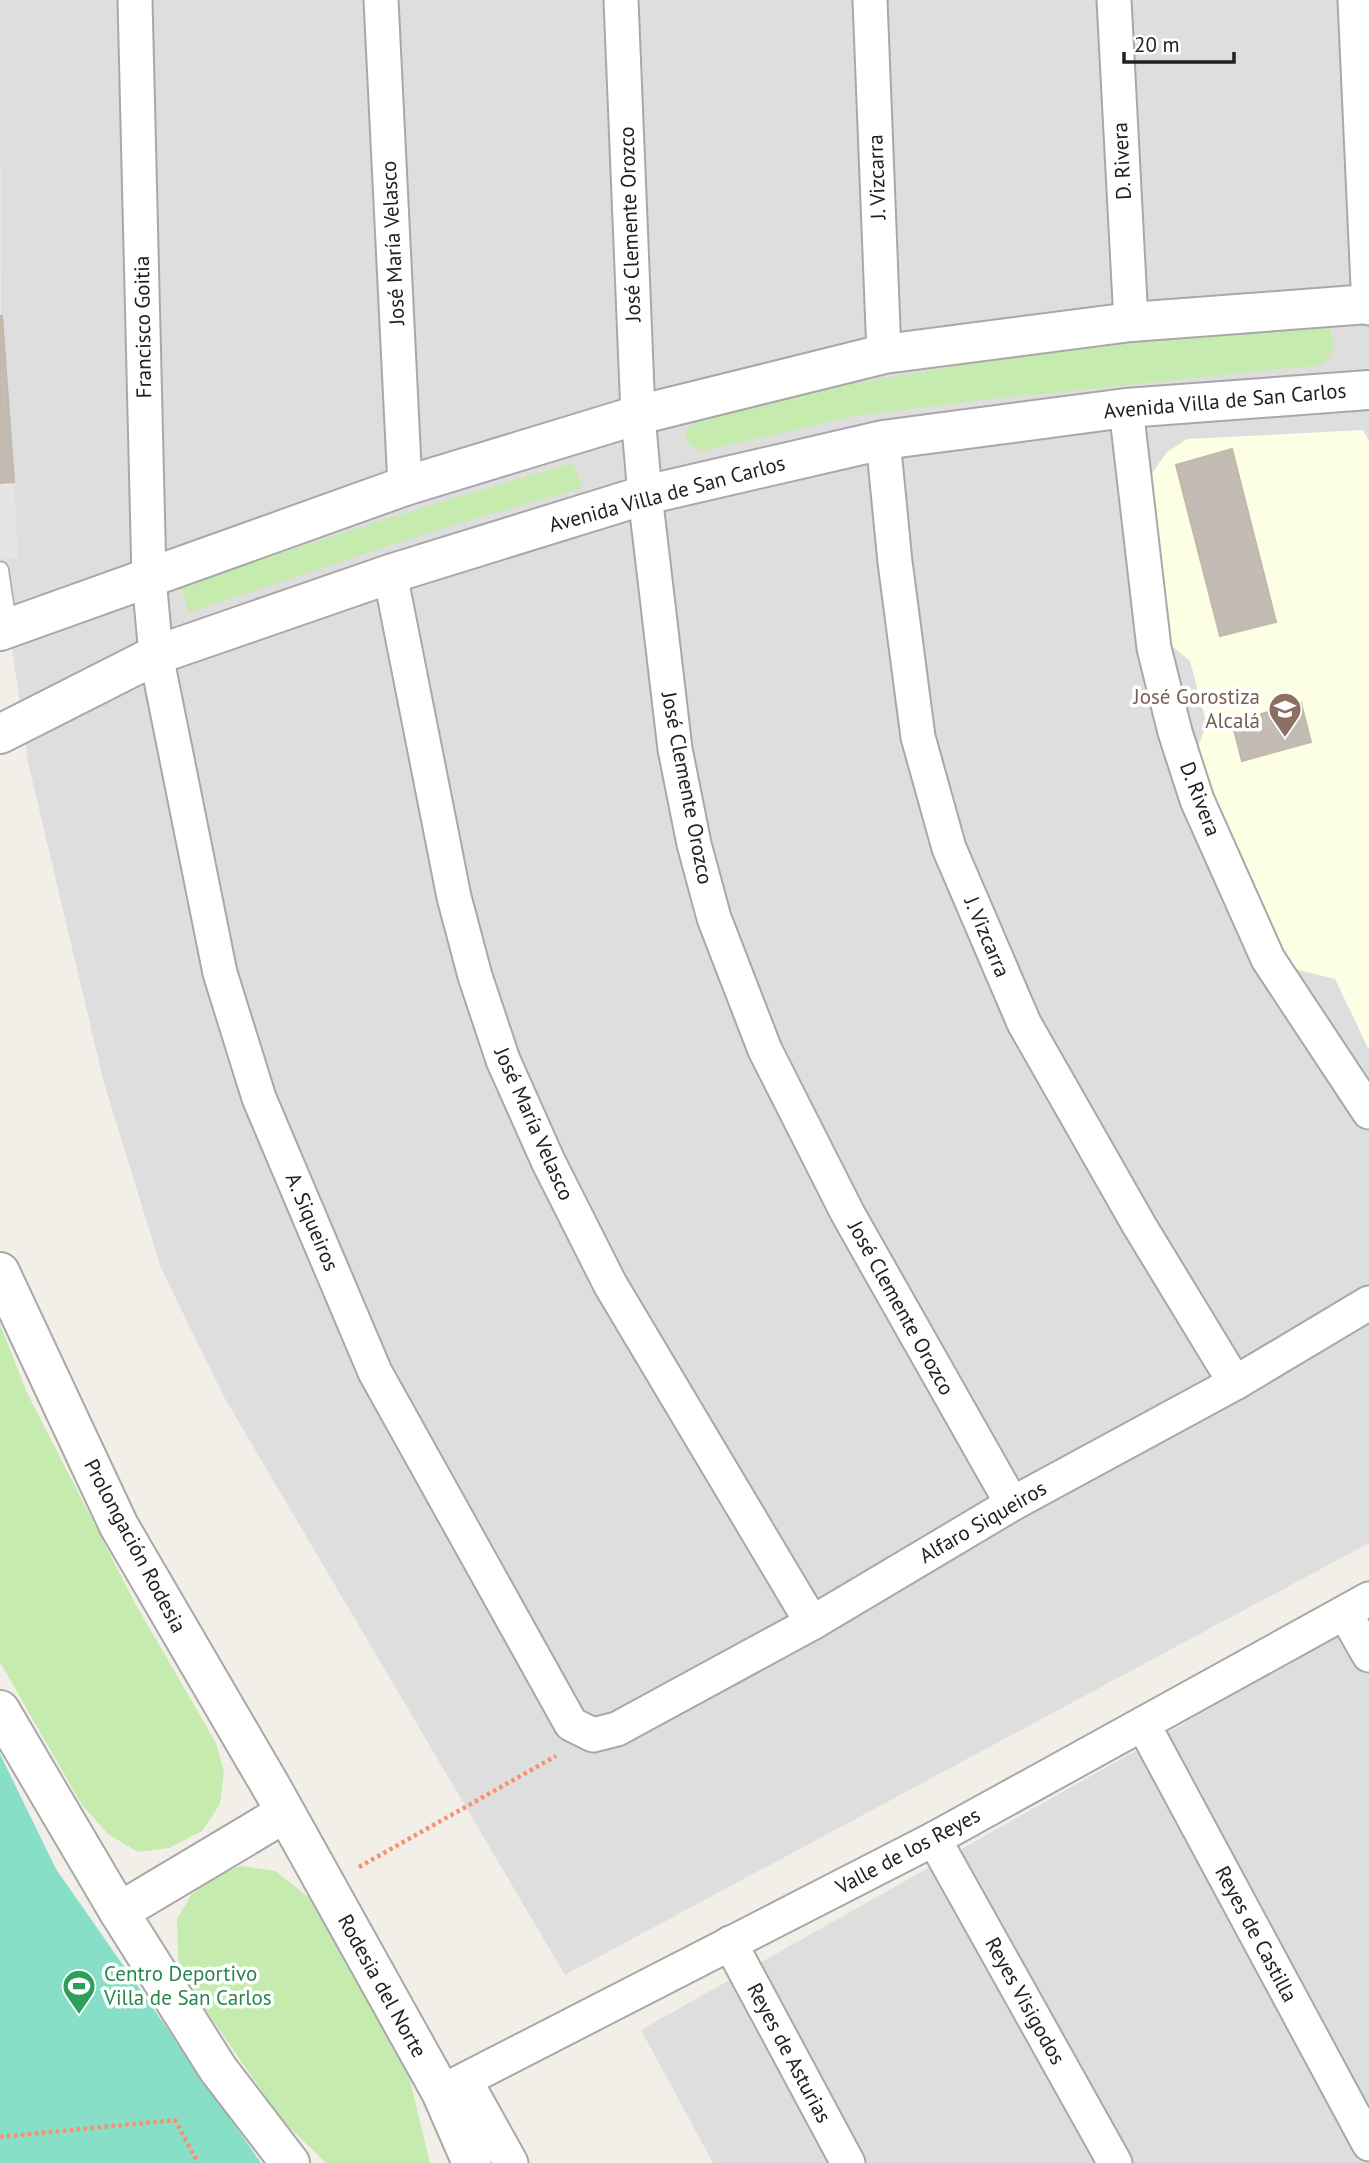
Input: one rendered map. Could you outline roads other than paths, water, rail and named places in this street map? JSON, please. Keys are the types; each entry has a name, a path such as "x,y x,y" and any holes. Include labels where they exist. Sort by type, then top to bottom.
{"street":[{"name":"Francisco Goitia","path":"135,0 149,578 156,654"},
{"name":"José María Velasco","path":"381,0 405,486"},
{"name":"José Clemente Orozco","path":"621,0 638,415 676,749 694,844 714,918 765,1050 848,1214 1012,1504"},
{"name":"J. Vizcarra","path":"870,0 884,354"},
{"name":"D. Rivera","path":"1114,0 1131,322"},
{"path":"5,630 405,486 638,415 884,354 1131,322 1369,306 1355,0"},
{"name":"Avenida Villa de San Carlos","path":"0,734 156,654 390,573 645,495 883,440 1126,408 1369,390"},
{"name":"D. Rivera","path":"1126,408 1154,648 1175,732 1197,800 1268,959 1369,1112"},
{"name":"J. Vizcarra","path":"883,440 895,562 918,737 949,848 1024,1023 1139,1225 1235,1383"},
{"name":"José María Velasco","path":"390,573 454,897 475,975 503,1060 548,1161 610,1284 813,1623"},
{"name":"A. Siqueiros","path":"156,654 220,973 260,1098 375,1372 571,1724 593,1735"},
{"name":"Prolongación Rodesia","path":"0,1272 119,1526 285,1813"},
{"name":"Alfaro Siqueiros","path":"593,1735 617,1728 813,1623 1012,1504 1235,1383 1369,1303"},
{"path":"1357,1606 1369,1655"},
{"name":"Valle de los Reyes","path":"453,2086 934,1839 1357,1606"},
{"path":"0,1710 119,1912 218,2069 290,2163"},
{"name":"Reyes de Castilla","path":"1143,1724 1369,2144"},
{"path":"119,1912 285,1813"},
{"name":"Rodesia del Norte","path":"285,1813 326,1886 453,2086 472,2163"},
{"name":"Reyes Visigodos","path":"934,1839 1115,2163"},
{"name":"Reyes de Asturias","path":"730,1943 848,2163"},
{"path":"453,2086 511,2163"}],"lane":[{"path":"0,570 5,630"}],"place":[{"name":"José Gorostiza Alcalá","path":"1285,739"},
{"name":"Centro Deportivo Villa de San Carlos","path":"79,2016"}]}
